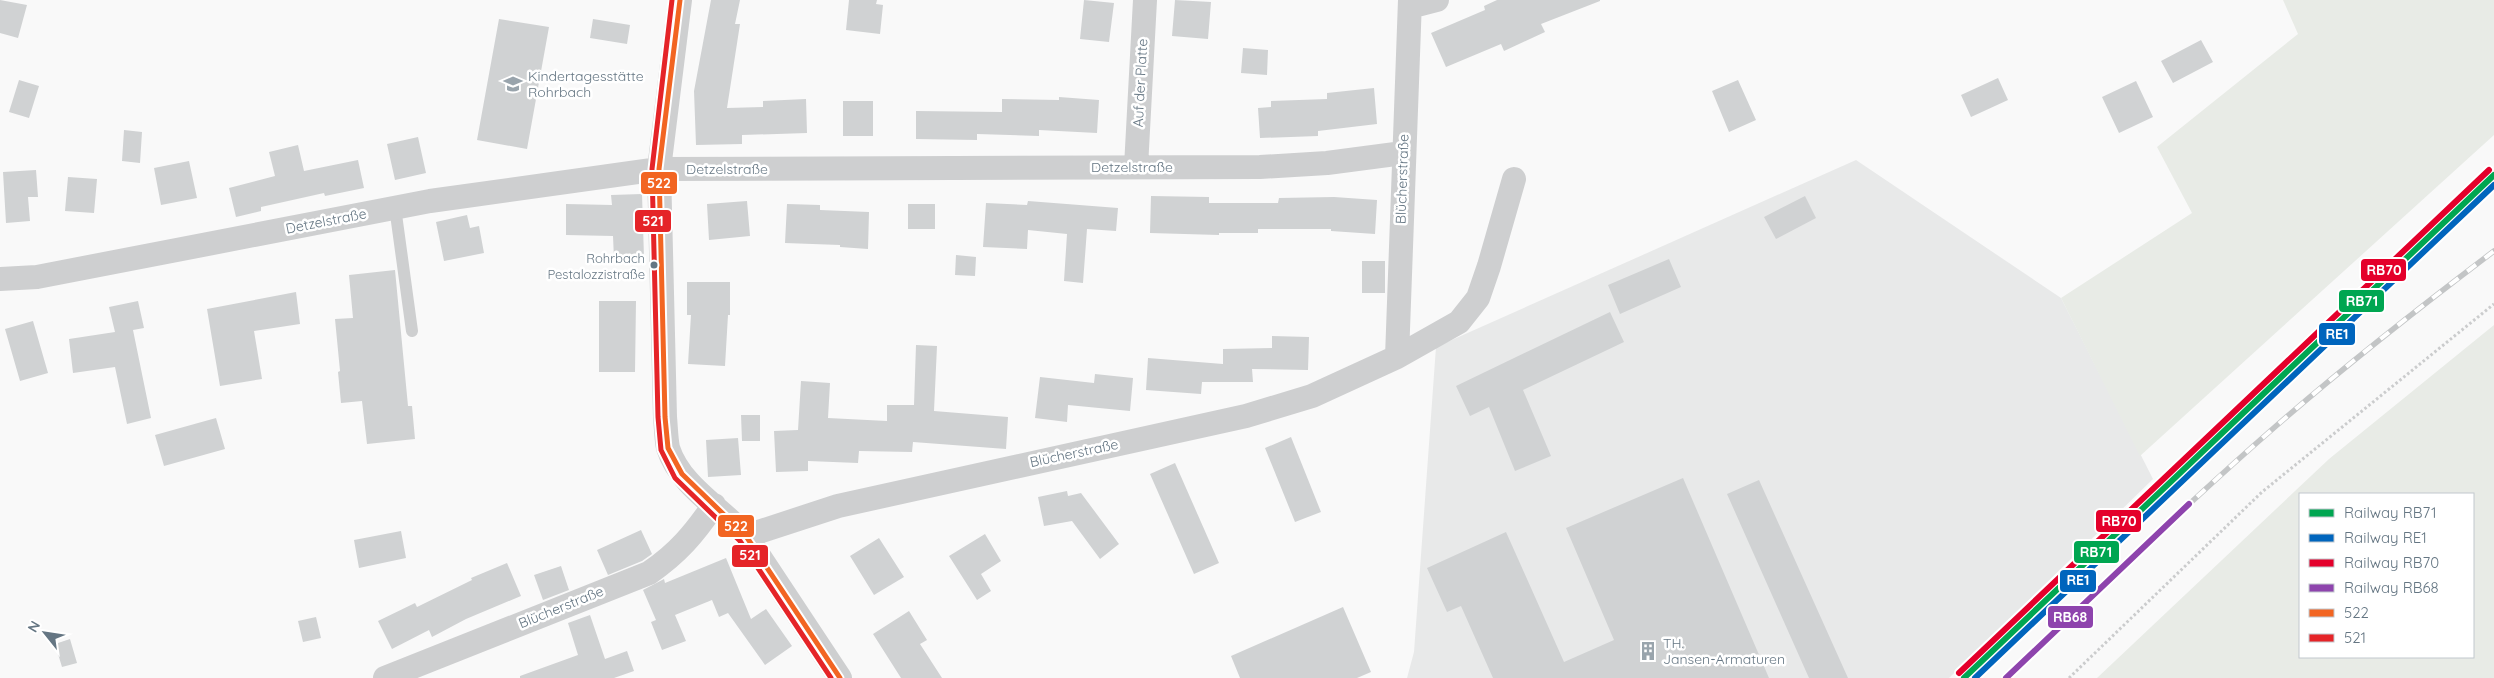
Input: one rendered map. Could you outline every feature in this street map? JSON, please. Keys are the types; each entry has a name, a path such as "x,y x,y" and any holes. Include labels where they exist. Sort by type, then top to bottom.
{"street":[{"path":"680,0 659,169 665,417 668,447 676,466 691,485 746,536 840,678"},
{"name":"Auf der Platte","path":"1136,167 1145,0"},
{"path":"1410,4 1438,0"},
{"name":"Blücherstraße","path":"1397,357 1403,153 1410,4"},
{"name":"Detzelstraße","path":"0,280 37,277 395,207 659,169 1269,166 1327,163 1403,153"},
{"name":"Blücherstraße","path":"746,536 838,506 1246,416 1312,396 1397,357 1459,322 1478,298 1514,179"},
{"name":"Blücherstraße","path":"385,678 649,573 669,560 690,540 714,505"}],"lane":[{"path":"395,207 412,330"}],"path":[{"path":"2069,678 2262,492 2494,304"}],"shaded area":[{"path":"2283,0 2494,0 2494,135 2140,456 2061,298 2192,213 2157,147 2298,34"},
{"path":"1856,160 2061,298 2153,479 1949,678 1407,678 1414,652 1436,347"},
{"path":"2494,325 2494,678 2097,678 2329,459"}],"building":[{"path":"0,0 27,5 18,38 0,33"},
{"path":"711,0 740,0 735,24 740,24 727,108 763,107 763,101 806,99 807,133 742,135 742,144 696,145 694,91"},
{"path":"849,0 877,0 876,4 883,5 880,34 846,30"},
{"path":"1084,0 1114,3 1109,42 1080,39"},
{"path":"1175,0 1211,2 1208,39 1172,36"},
{"path":"1497,0 1600,1 1541,24 1545,32 1504,51 1501,44 1446,67 1431,33 1485,10 1484,6"},
{"name":"Kindertagesstätte Rohrbach","path":"499,19 549,27 527,149 477,140"},
{"path":"593,19 630,25 627,44 590,38"},
{"path":"2201,40 2213,62 2173,83 2161,61"},
{"path":"1243,48 1268,50 1267,75 1241,73"},
{"path":"1998,78 2008,100 1971,117 1961,95"},
{"path":"19,80 39,86 29,118 9,112"},
{"path":"1738,80 1756,120 1729,132 1712,91"},
{"path":"2136,81 2153,117 2119,133 2102,97"},
{"path":"1374,88 1377,124 1318,131 1318,136 1260,138 1258,108 1271,107 1271,101 1327,99 1327,93"},
{"path":"1059,97 1099,100 1097,133 1039,130 1039,136 977,134 977,140 916,139 916,111 1002,112 1002,99 1059,100"},
{"path":"843,101 873,101 873,136 843,136"},
{"path":"124,130 142,132 140,163 122,161"},
{"path":"418,137 426,173 395,180 387,144"},
{"path":"298,145 304,171 358,160 364,188 325,196 324,193 261,207 261,211 236,217 229,188 275,176 269,152"},
{"path":"189,161 197,198 161,205 154,168"},
{"path":"36,170 38,197 28,197 30,221 6,223 3,172"},
{"path":"68,177 97,179 94,213 65,211"},
{"path":"642,194 644,257 614,259 613,236 566,235 566,204 612,205 611,195"},
{"path":"1151,196 1209,197 1209,203 1278,203 1279,198 1334,197 1377,200 1375,234 1331,231 1331,229 1258,229 1258,233 1219,233 1219,235 1150,233"},
{"path":"1805,196 1816,218 1776,239 1764,217"},
{"path":"747,201 750,236 709,240 707,204"},
{"path":"1028,201 1118,208 1116,231 1087,229 1083,283 1064,281 1067,234 1028,230 1027,249 983,247 986,203 1027,205"},
{"path":"787,204 820,205 820,210 869,212 868,249 840,247 840,245 785,243"},
{"path":"908,204 935,204 935,229 908,229"},
{"path":"467,215 470,228 479,226 484,253 444,261 436,222"},
{"path":"956,255 976,257 975,276 955,275"},
{"path":"1669,259 1681,287 1620,314 1608,285"},
{"path":"1362,261 1385,261 1385,293 1362,293"},
{"path":"395,270 408,406 412,406 415,439 367,444 362,401 341,403 335,319 353,318 349,275"},
{"path":"687,282 730,282 730,315 728,315 725,366 688,364 691,315 687,315"},
{"path":"296,292 300,324 254,331 262,379 220,386 207,309"},
{"path":"138,301 144,328 133,330 151,418 127,424 115,367 73,373 69,339 115,332 109,307"},
{"path":"599,301 636,301 635,372 599,372"},
{"path":"1610,312 1624,342 1523,390 1551,456 1515,471 1489,407 1470,416 1456,386"},
{"path":"33,321 48,373 20,381 5,329"},
{"path":"1272,336 1309,337 1308,370 1252,369 1253,382 1202,382 1201,394 1146,390 1148,358 1223,364 1223,349 1272,348"},
{"path":"916,345 937,346 934,411 1008,417 1006,449 913,442 912,452 859,451 858,463 808,461 808,471 776,472 774,431 798,430 801,381 830,383 828,418 887,421 887,405 914,405"},
{"path":"1095,374 1133,378 1130,411 1068,405 1067,422 1035,418 1040,377 1094,383"},
{"path":"741,415 760,415 760,441 742,441"},
{"path":"216,418 225,449 164,466 155,435"},
{"path":"1291,437 1321,512 1295,522 1265,448"},
{"path":"738,438 741,475 708,477 706,440"},
{"path":"1175,463 1219,563 1194,574 1150,474"},
{"path":"1683,478 1769,678 1493,678 1461,606 1447,612 1427,568 1506,532 1564,662 1614,640 1566,528"},
{"path":"1759,480 1848,678 1809,678 1727,494"},
{"path":"1067,491 1068,496 1081,493 1119,544 1100,559 1072,521 1044,526 1038,497"},
{"path":"641,530 652,554 642,561 608,575 597,550"},
{"path":"401,531 406,558 359,568 354,540"},
{"path":"985,534 1001,561 981,574 991,591 977,600 949,556"},
{"path":"879,538 904,577 874,595 850,556"},
{"path":"726,558 751,619 766,609 792,646 765,665 728,613 719,617 712,600 675,615 686,641 662,650 651,622 656,620 643,590 664,579 665,583"},
{"path":"507,563 521,596 466,619 432,637 429,630 392,649 378,621 415,603 417,607 472,580 471,578"},
{"path":"561,566 569,590 543,600 534,575"},
{"path":"1343,607 1371,672 1357,678 1240,678 1231,656"},
{"path":"909,611 927,640 920,644 942,678 901,678 873,634"},
{"path":"590,615 605,659 627,651 634,671 614,678 520,678 520,676 578,655 568,623"},
{"path":"316,617 321,638 303,642 298,621"},
{"path":"70,639 77,663 62,667 55,644"}],"railway":[{"path":"2005,678 2173,519 2276,426 2329,381 2494,251"}],"rail line":[{"name":"RB70","path":"1959,673 2489,170"},
{"name":"RB71","path":"1964,678 2494,175"},
{"name":"RE1","path":"1975,678 2494,185"},
{"name":"RB68","path":"2006,678 2189,504"}],"transit line":[{"name":"521","path":"672,0 652,169 658,417 661,450 675,478 740,541 831,678"},
{"name":"522","path":"680,0 659,169 665,417 668,448 682,474 746,536 840,678"}],"place":[{"name":"Kindertagesstätte Rohrbach","path":"513,84"},
{"name":"Rohrbach Pestalozzistraße","path":"654,265"},
{"name":"TH. Jansen-Armaturen","path":"1648,651"}]}
